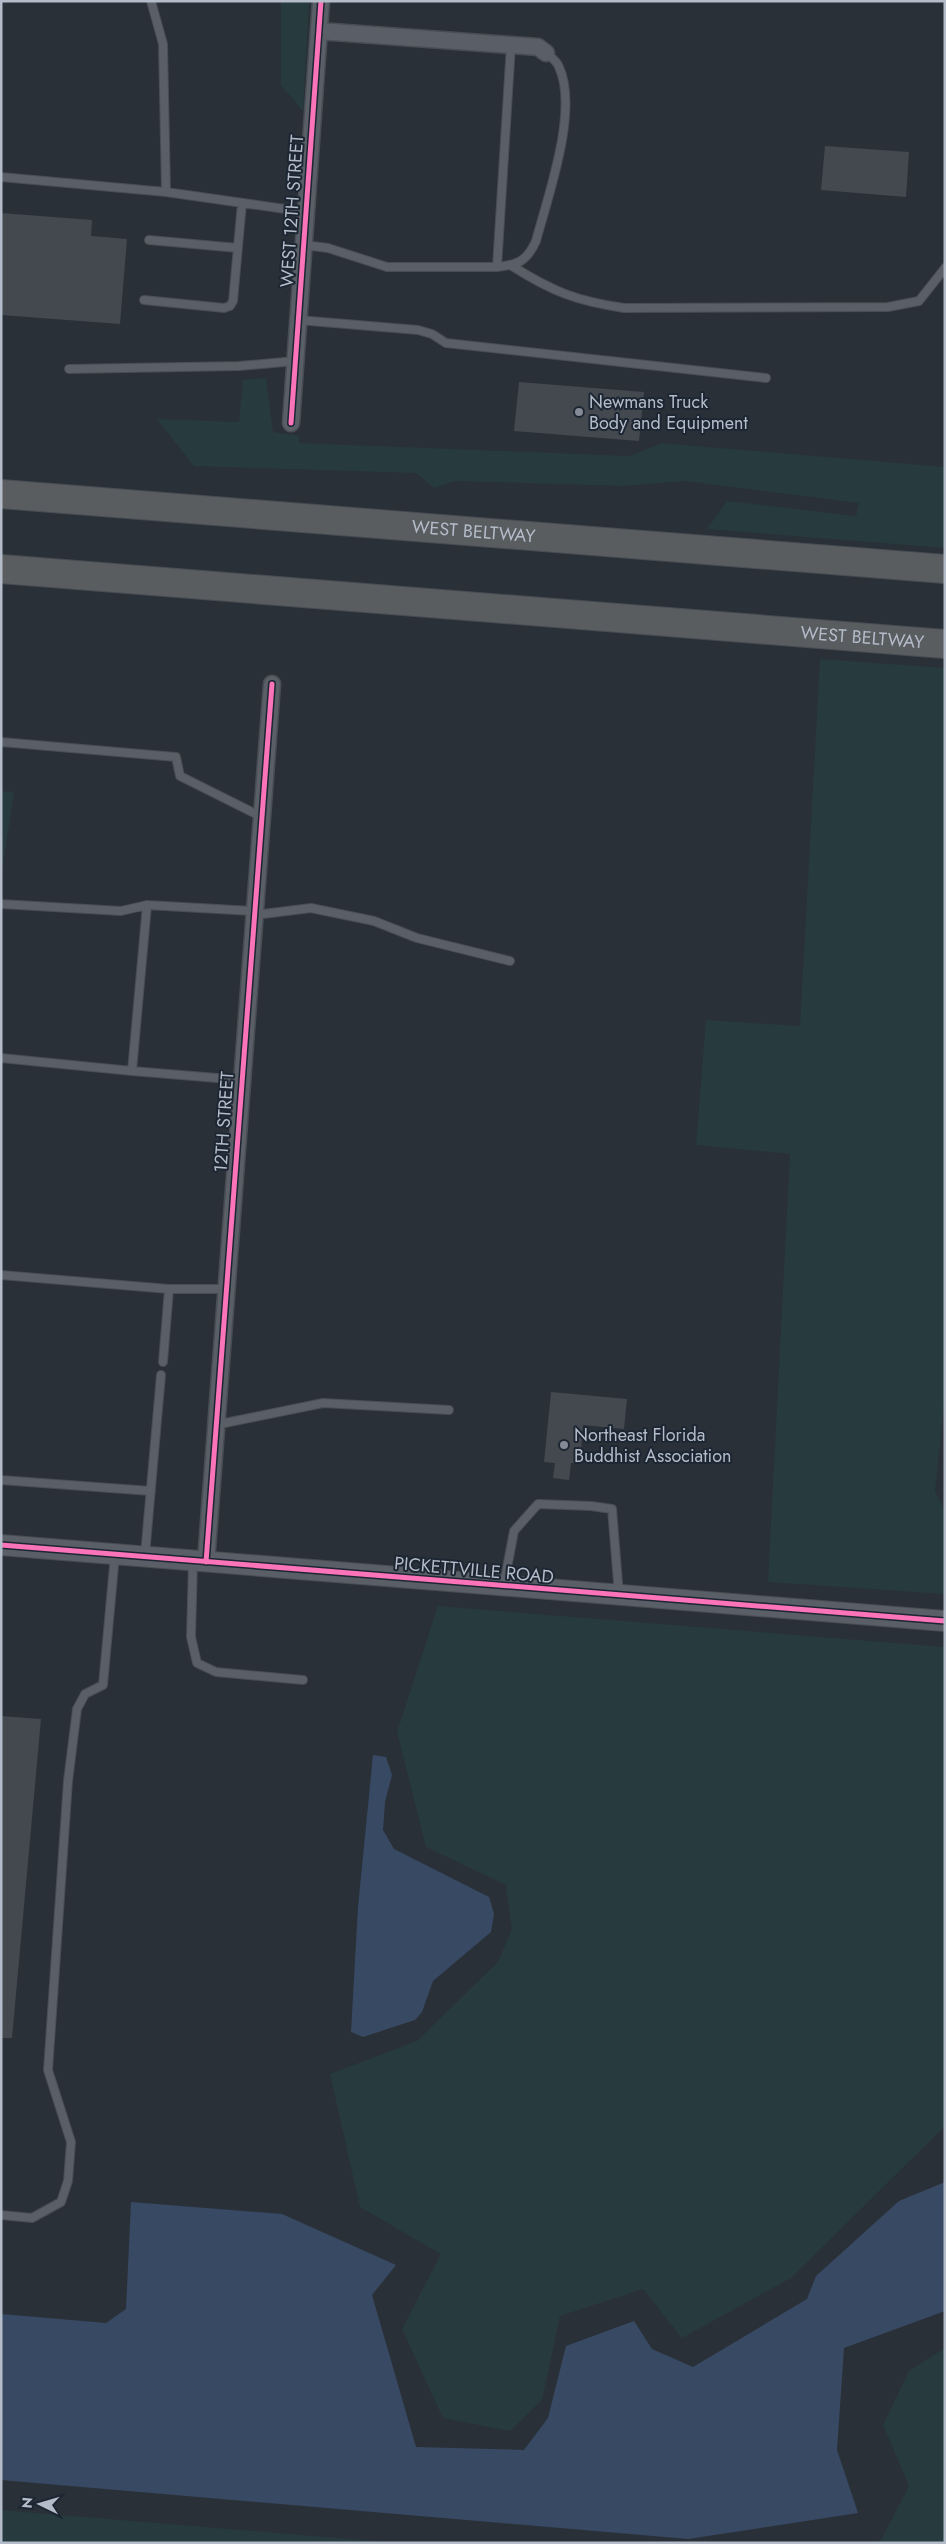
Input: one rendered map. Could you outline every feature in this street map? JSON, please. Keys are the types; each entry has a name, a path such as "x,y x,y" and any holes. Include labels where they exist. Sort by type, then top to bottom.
{"highway":[{"name":"WEST BELTWAY","path":"1,494 945,570"},
{"name":"WEST BELTWAY","path":"1,569 945,644"}],"street":[{"name":"WEST 12TH STREET","path":"291,423 321,1"},
{"path":"319,31 538,47 546,52"},
{"name":"12TH STREET","path":"199,1562 215,1425 260,816 272,684"},
{"name":"PICKETTVILLE ROAD","path":"1,1545 945,1621"}],"lane":[{"path":"151,1 162,44 166,192"},
{"path":"496,267 511,45"},
{"path":"304,245 328,248 388,267 512,266 530,256 536,241 565,121 566,88 559,65 546,52"},
{"path":"1,177 166,192 306,212"},
{"path":"144,300 224,308 230,306 234,301 242,203"},
{"path":"149,240 238,248"},
{"path":"512,266 543,285 584,302 624,308 888,307 919,301 945,268"},
{"path":"298,320 418,330 432,334 446,343 766,378"},
{"path":"69,369 239,366 295,362"},
{"path":"1,742 176,757 180,776 260,816"},
{"path":"1,904 122,911 147,905 253,913 311,908 374,921 416,938 510,961"},
{"path":"132,1071 147,905"},
{"path":"1,1058 241,1080"},
{"path":"1,1275 169,1289 225,1289"},
{"path":"163,1362 169,1289"},
{"path":"144,1557 161,1375"},
{"path":"215,1425 323,1404 449,1410"},
{"path":"1,1480 151,1491"},
{"path":"504,1586 514,1531 538,1504 591,1506 612,1509 620,1595"},
{"path":"1,2216 32,2218 61,2202 68,2181 71,2142 48,2070 68,1781 77,1709 85,1694 103,1685 115,1555"},
{"path":"199,1562 191,1637 198,1663 216,1672 303,1680"}],"green space":[{"path":"281,1 309,1 303,111 281,85"},
{"path":"266,378 273,432 299,436 299,443 630,456 662,443 945,467 945,548 707,529 727,501 856,516 859,503 686,481 623,486 455,481 434,488 416,473 194,466 157,419 239,422 243,380"},
{"path":"820,659 945,668 945,1396 935,1491 945,1511 945,1594 768,1582 790,1154 696,1145 706,1020 800,1026"},
{"path":"1,791 14,792 2,871 1,871"},
{"path":"438,1606 945,1647 945,2126 791,2278 682,2338 643,2289 560,2316 542,2400 510,2431 443,2418 402,2329 441,2254 360,2207 330,2074 417,2041 498,1962 512,1929 506,1885 426,1847 397,1732"},
{"path":"945,2348 945,2543 870,2543 881,2540 909,2486 883,2425 909,2371"},
{"path":"1,2510 397,2543 1,2543"}],"water":[{"path":"373,1755 386,1757 392,1775 385,1802 383,1830 394,1849 489,1897 494,1914 491,1932 433,1981 422,2012 415,2020 363,2037 351,2032 358,1907"},
{"path":"945,2182 945,2311 844,2348 837,2450 858,2513 688,2539 1,2480 1,2314 106,2323 126,2309 131,2202 282,2214 396,2265 372,2295 416,2447 524,2450 548,2418 566,2346 634,2321 652,2349 693,2367 807,2299 816,2276 899,2201"}],"building":[{"path":"825,146 909,152 906,197 821,190"},
{"path":"1,213 92,220 91,236 127,239 120,324 1,315"},
{"name":"Newmans Truck Body and Equipment","path":"519,382 644,392 639,441 514,431"},
{"name":"Northeast Florida Buddhist Association","path":"551,1392 627,1399 624,1429 583,1425 580,1464 571,1463 569,1480 553,1478 555,1463 544,1462"},
{"path":"1,1716 41,1719 12,2038 1,2038"}],"cycle path":[{"path":"291,423 321,1"},
{"path":"206,1562 272,684"},
{"path":"1,1545 945,1621"}],"place":[{"name":"Newmans Truck Body and Equipment","path":"579,412"},
{"name":"Northeast Florida Buddhist Association","path":"564,1445"}]}
